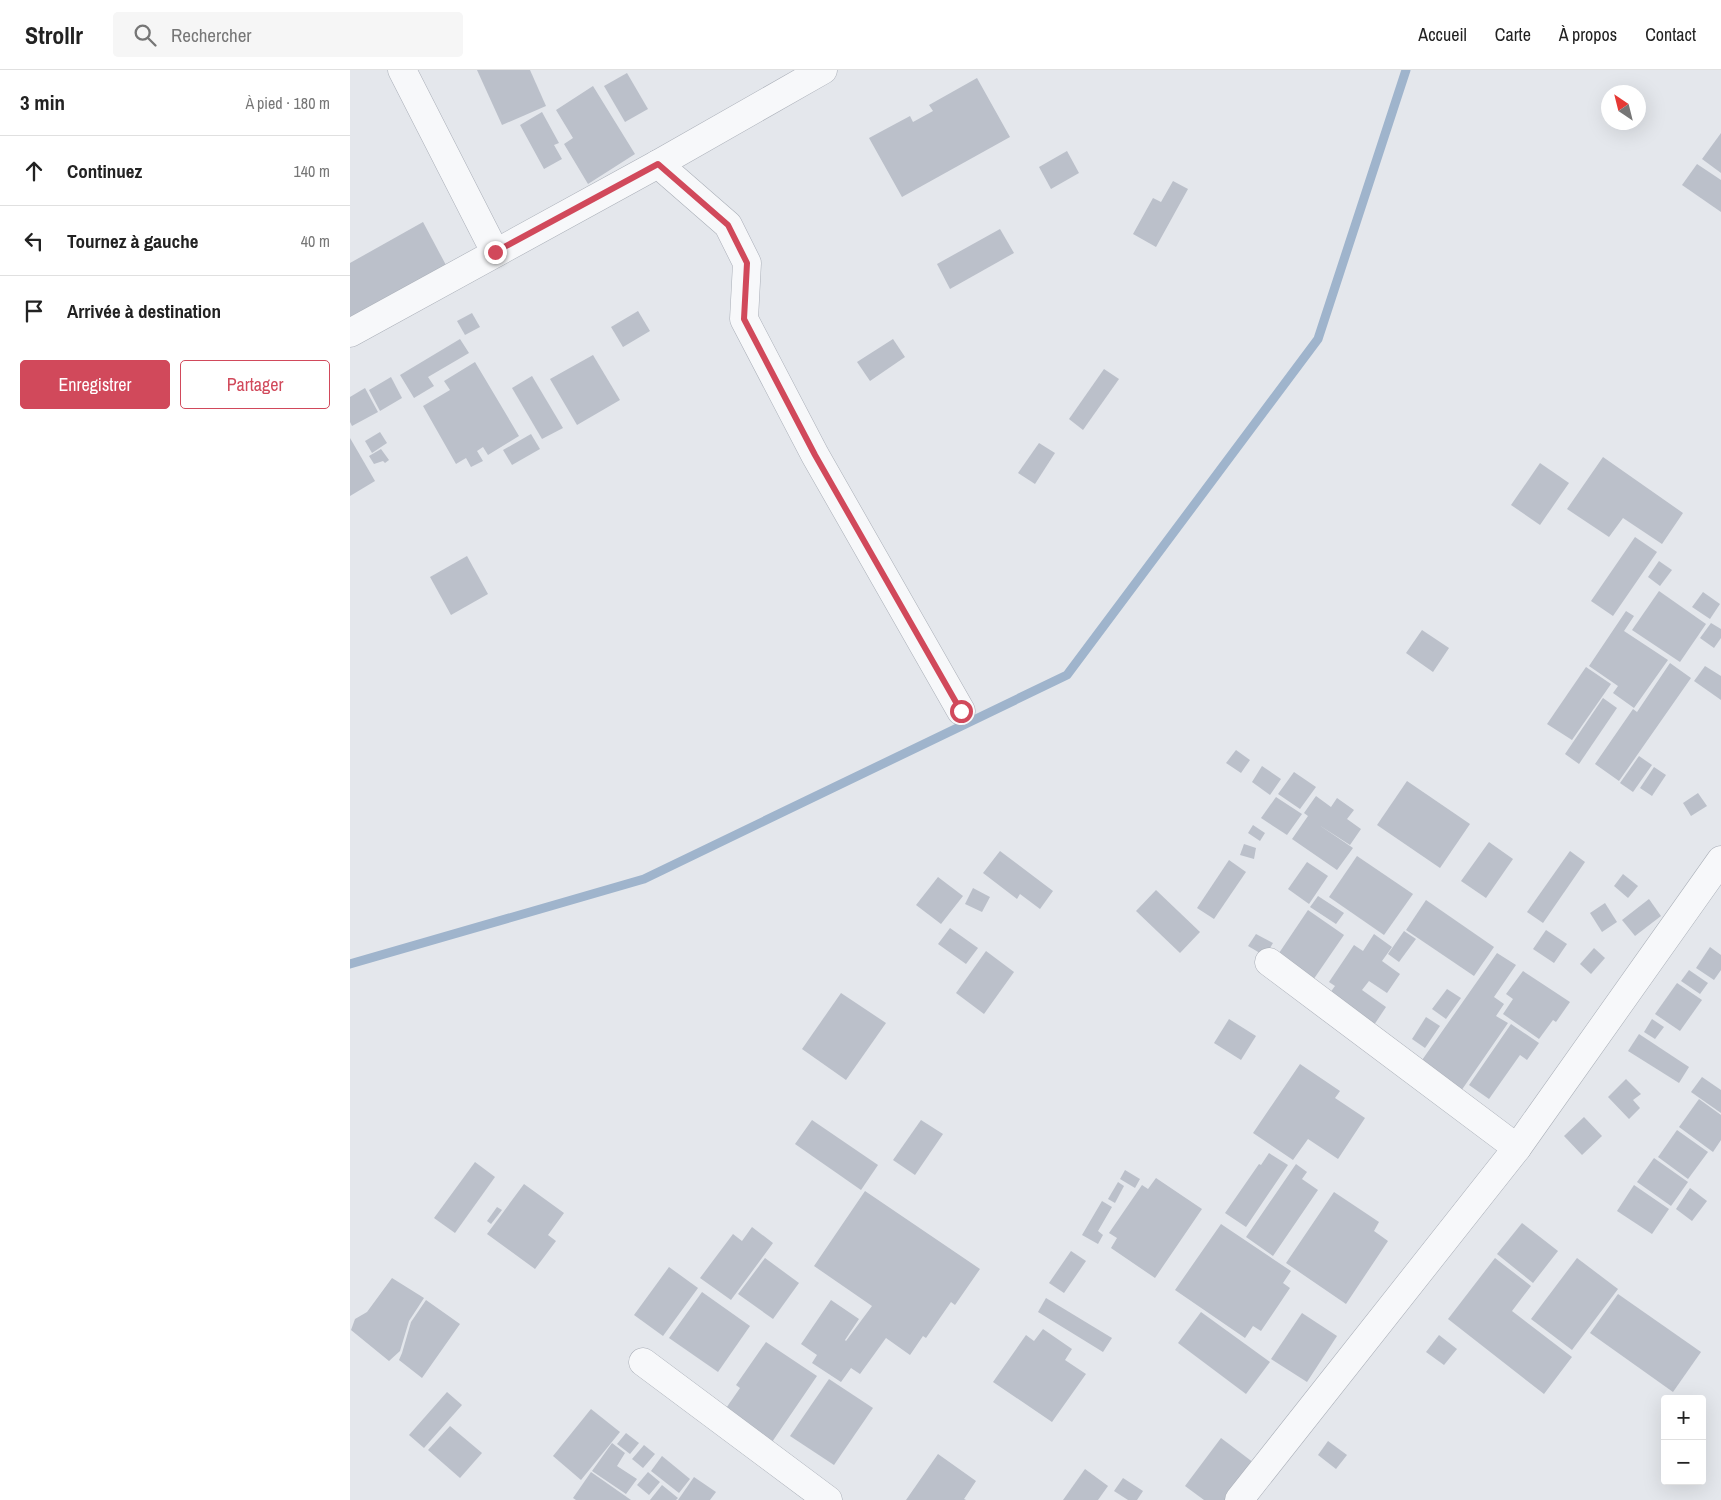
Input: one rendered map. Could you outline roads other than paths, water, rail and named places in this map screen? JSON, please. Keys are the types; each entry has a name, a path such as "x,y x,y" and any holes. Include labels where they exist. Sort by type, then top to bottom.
{"street":[{"path":"402,70 495,252"},
{"path":"350,333 658,164 795,77 823,70"},
{"path":"658,164 728,225 747,263 744,319 815,455 961,711"},
{"path":"1239,1500 1516,1148 1721,860"},
{"path":"1269,962 1516,1148"},
{"path":"643,1362 828,1500"}],"waterway":[{"path":"350,964 644,879 1067,675 1318,339 1406,70"}]}
